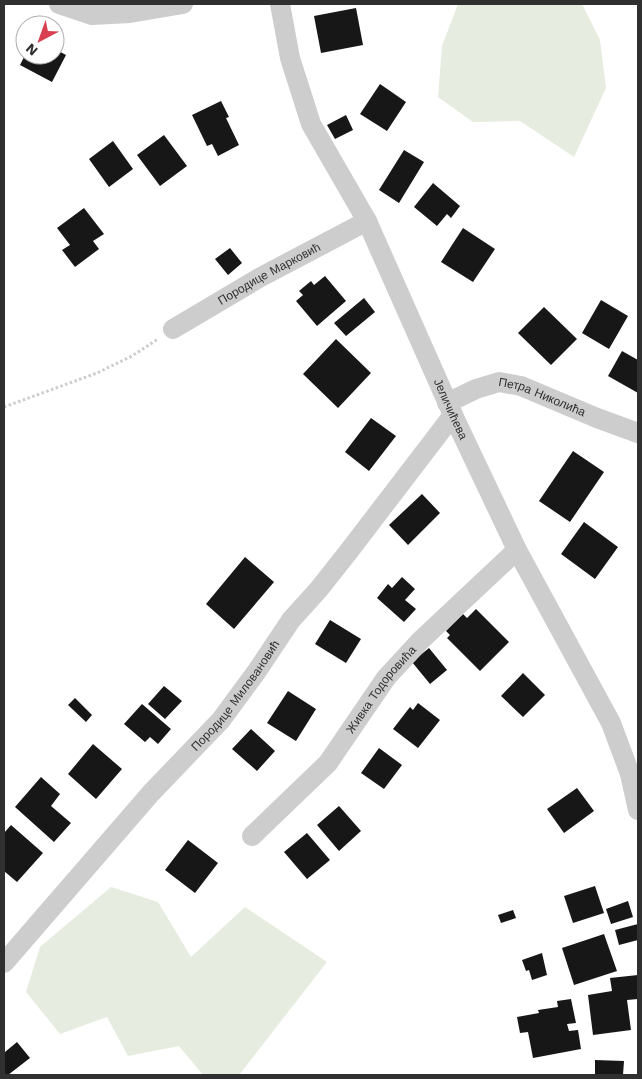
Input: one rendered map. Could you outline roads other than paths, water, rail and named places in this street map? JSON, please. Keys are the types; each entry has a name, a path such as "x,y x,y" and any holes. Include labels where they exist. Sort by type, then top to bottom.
{"street":[{"path":"59,4 92,15 130,13 183,4"},
{"name":"Јеличићева","path":"280,4 290,58 311,124 366,221 450,409 517,550 610,723 630,774 638,810"},
{"name":"Породице Марковић","path":"173,329 259,278 366,221"},
{"name":"Петра Николића","path":"450,409 476,389 499,382 521,386 638,433"},
{"name":"Породице Миловановић","path":"4,963 151,793 221,720 257,671 290,620 319,589 343,558 450,409"},
{"name":"Живка Тодоровића","path":"252,836 328,763 386,678 420,641 517,550"}]}
